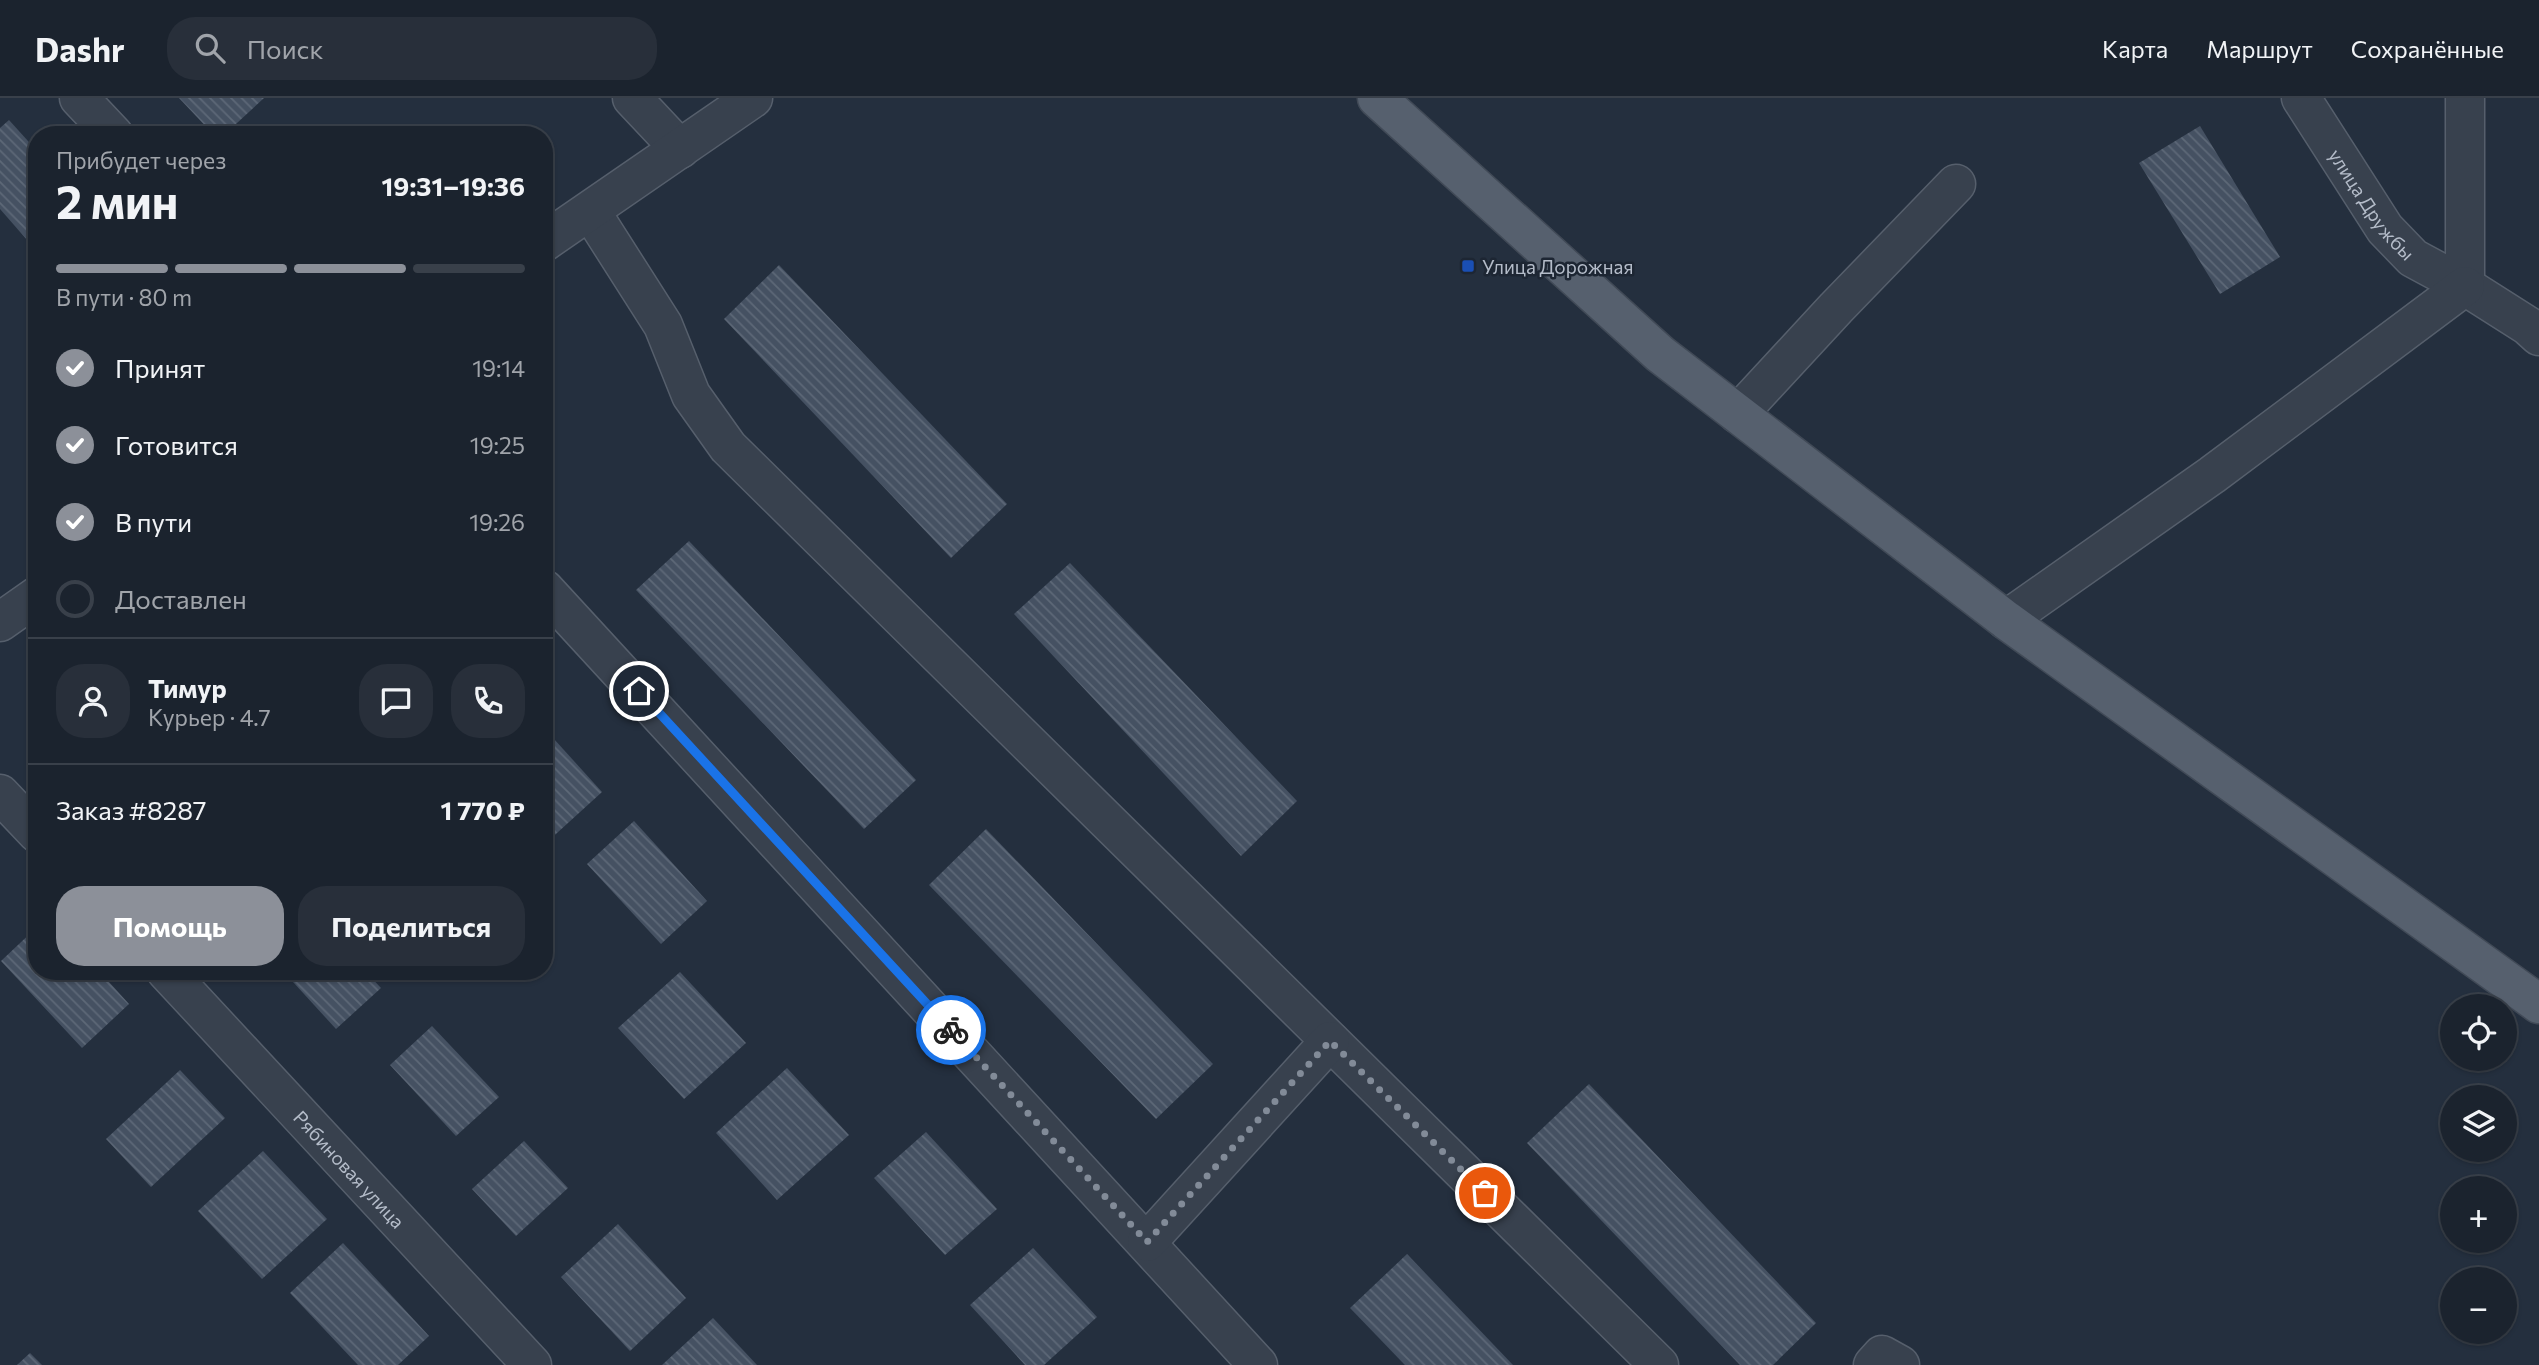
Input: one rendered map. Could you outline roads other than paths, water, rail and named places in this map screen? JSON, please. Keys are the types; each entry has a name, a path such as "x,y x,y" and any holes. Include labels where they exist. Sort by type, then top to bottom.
{"main road":[{"path":"1377,98 1660,354 2006,620 2539,1004"}],"street":[{"path":"79,98 105,126"},
{"path":"632,98 680,149"},
{"path":"553,236 753,98"},
{"name":"улица Дружбы","path":"2301,98 2385,229 2413,258 2465,286 2528,326 2539,336"},
{"path":"2006,620 2212,475 2465,286 2465,98"},
{"path":"1738,414 1956,184"},
{"path":"591,212 663,325 691,395 728,447 1658,1365"},
{"path":"553,599 1258,1365"},
{"path":"0,622 28,602"},
{"path":"0,794 28,824"},
{"name":"Рябиновая улица","path":"174,980 532,1365"},
{"path":"1147,1242 1330,1041"},
{"path":"1873,1365 1882,1355 1900,1365"}],"place":[{"name":"Улица Дорожная","path":"1468,266"}]}
